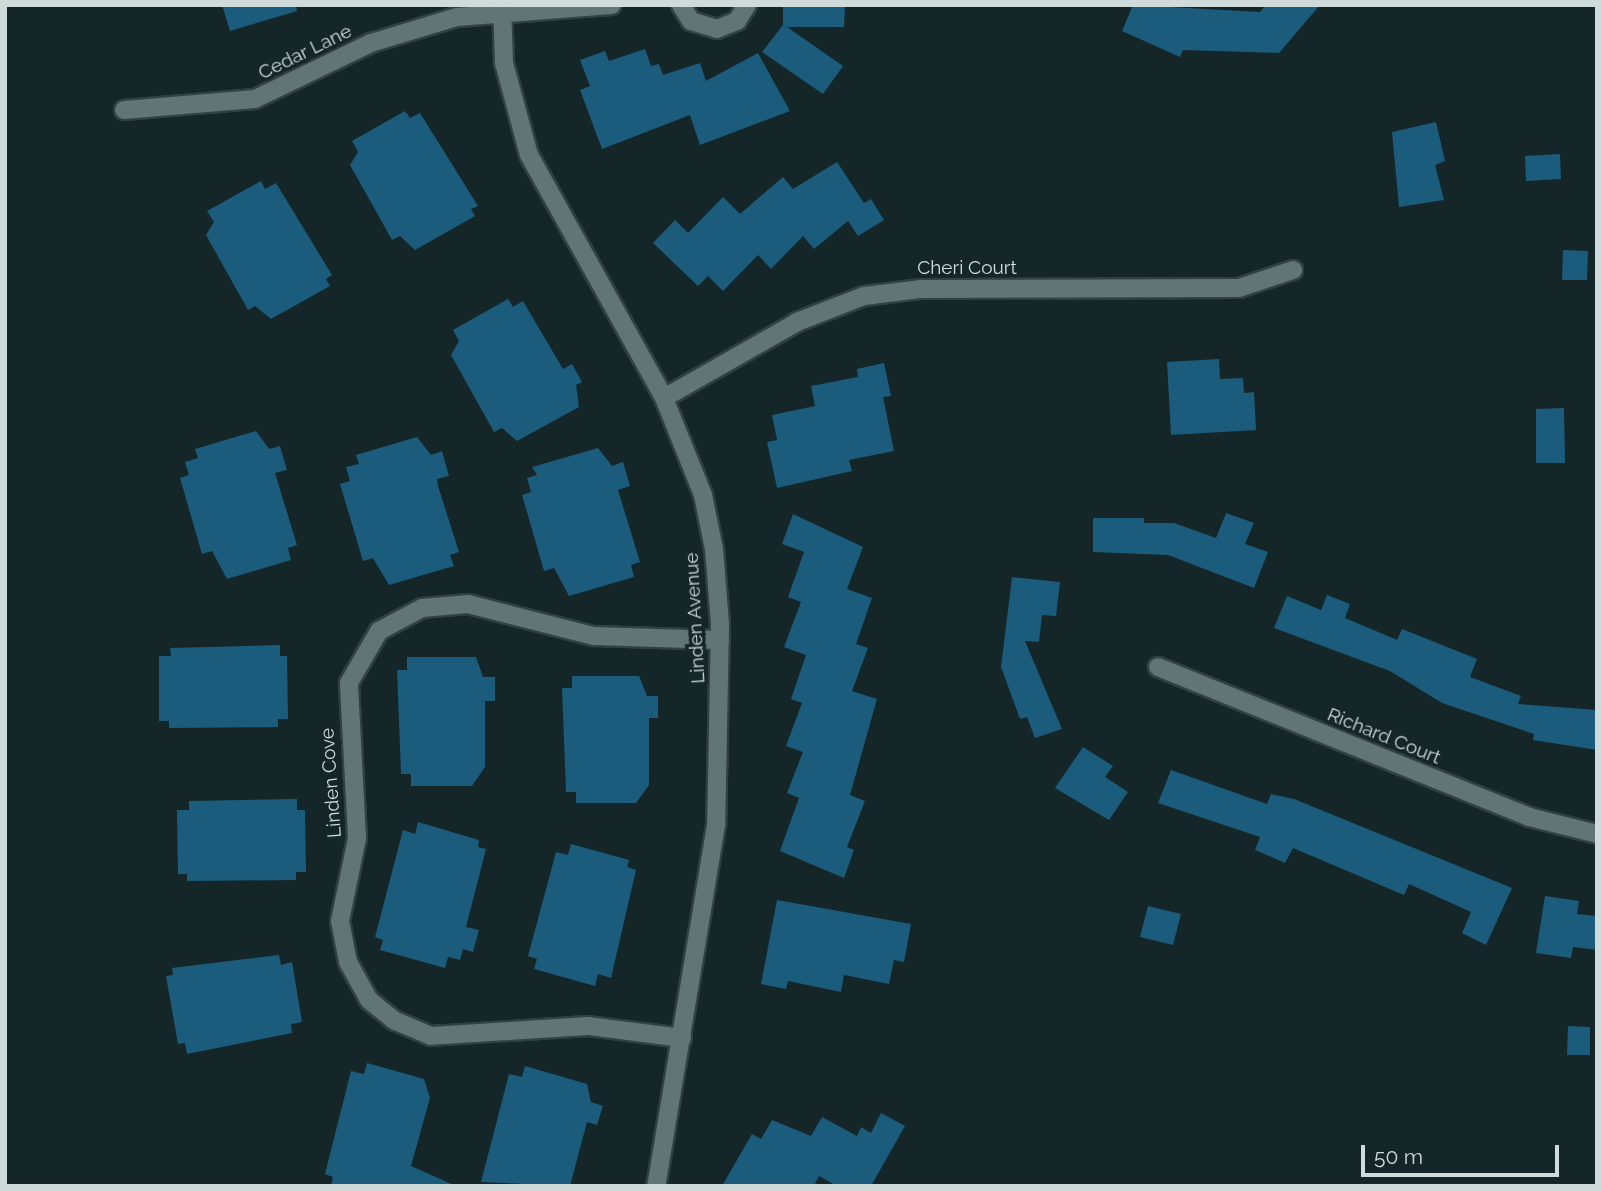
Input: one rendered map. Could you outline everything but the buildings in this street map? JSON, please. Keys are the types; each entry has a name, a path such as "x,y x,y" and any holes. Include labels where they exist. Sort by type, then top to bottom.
{"street":[{"name":"Cedar Lane","path":"124,110 255,99 413,26 502,9 612,5"},
{"path":"681,5 691,21 717,29 737,21 747,5"},
{"name":"Linden Avenue","path":"502,9 504,63 529,155 664,398 703,495 714,549 720,640 716,825 656,1186"},
{"name":"Cheri Court","path":"664,398 797,322 864,296 920,289 1239,288 1293,270"},
{"name":"Linden Cove","path":"682,1038 588,1026 431,1036 395,1021 369,1000 348,962 340,921 357,838 349,683 379,631 422,608 468,604 594,636 720,640"},
{"name":"Richard Court","path":"1158,667 1529,817 1597,834"}]}
